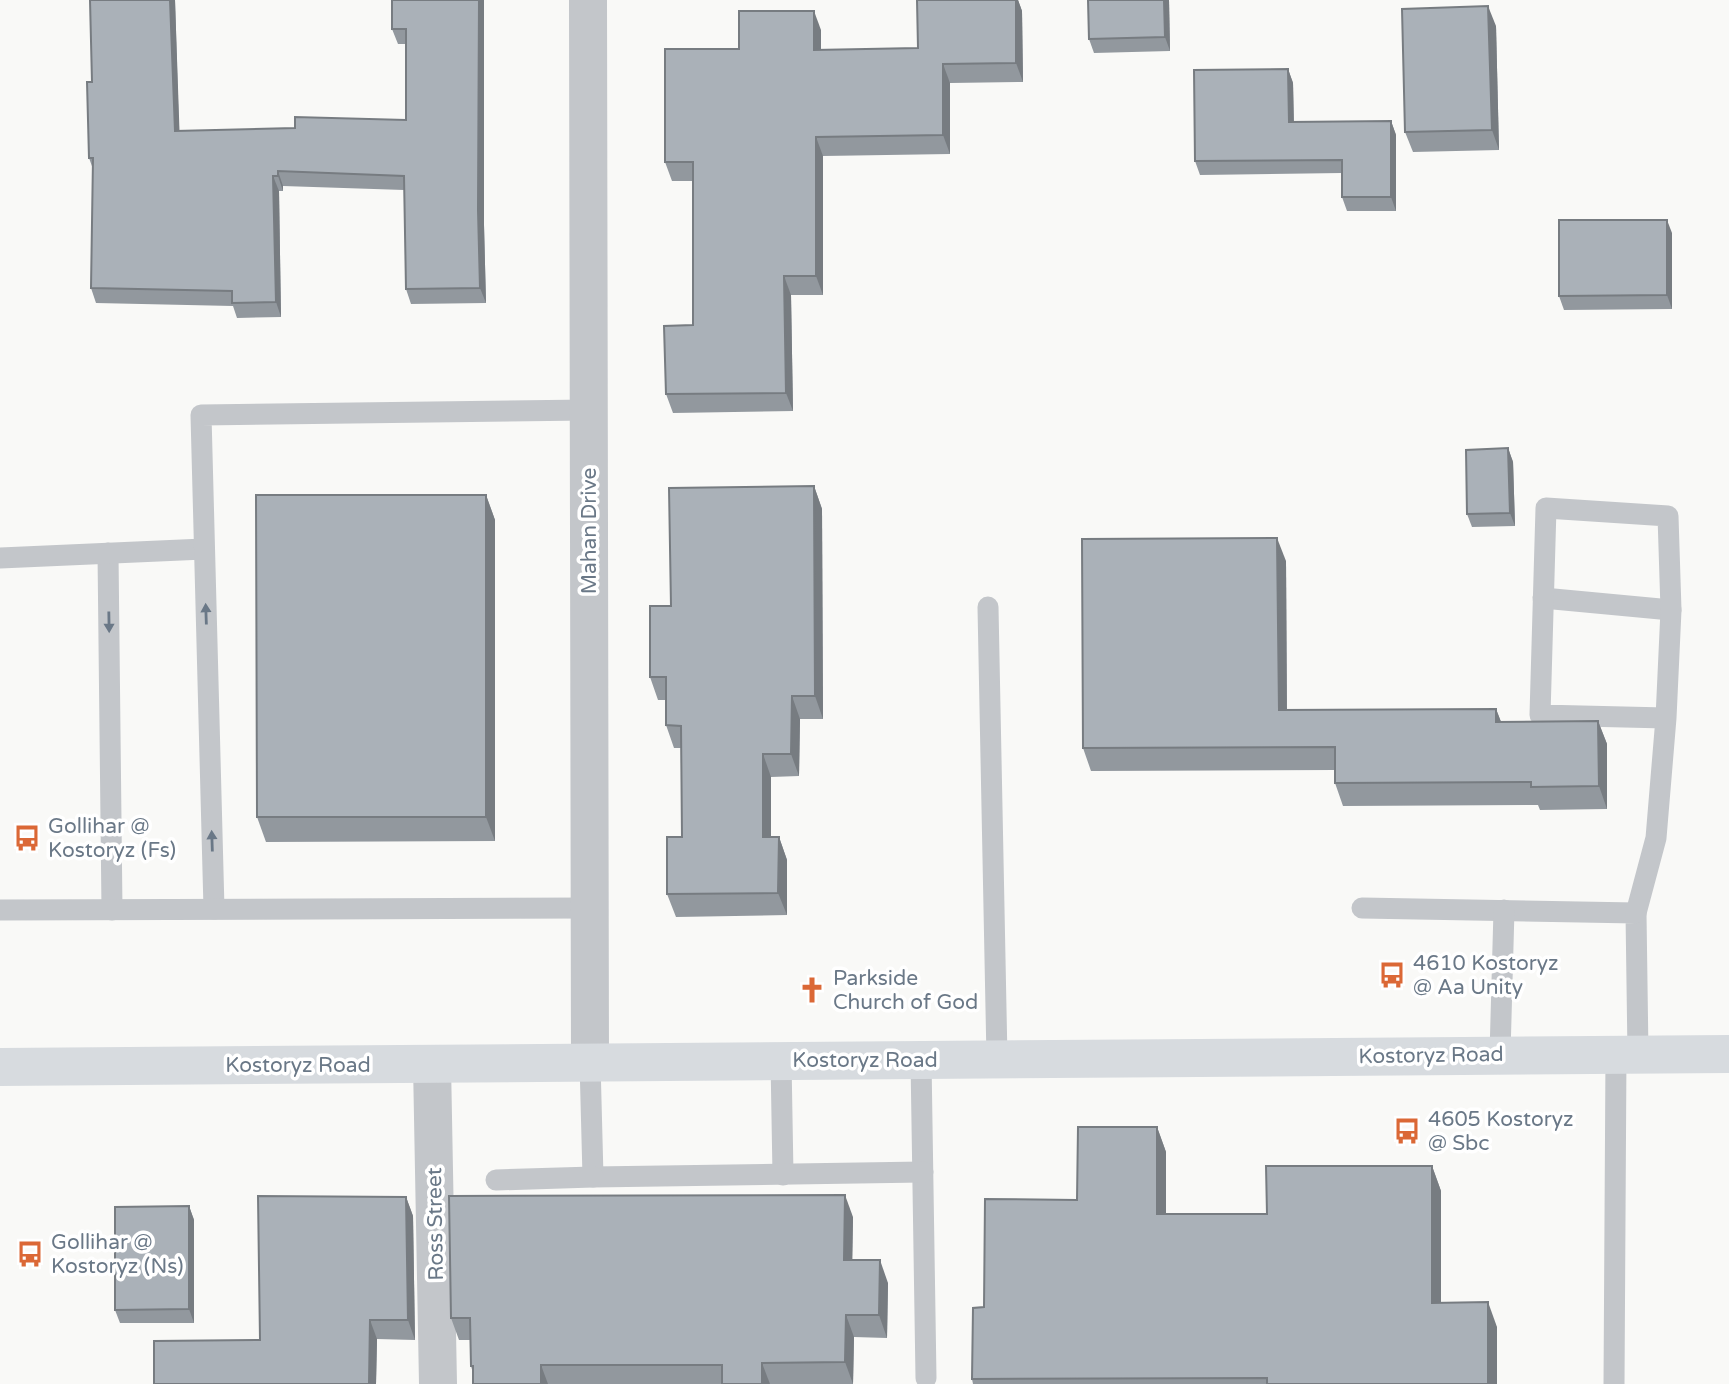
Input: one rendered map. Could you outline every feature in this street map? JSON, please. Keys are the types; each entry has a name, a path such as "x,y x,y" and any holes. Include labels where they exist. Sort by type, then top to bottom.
{"main road":[{"name":"Kostoryz Road","path":"0,1067 1729,1054"}],"street":[{"name":"Mahan Drive","path":"587,0 590,1062"},
{"name":"Ross Street","path":"432,1064 438,1384"}],"lane":[{"path":"214,909 201,415 589,410"},
{"path":"1614,1384 1627,1054 1636,913 1656,838 1666,718 1671,610 1668,516 1546,508 1540,715 1666,718"},
{"path":"0,558 204,549"},
{"path":"108,553 112,910"},
{"path":"1543,598 1671,610"},
{"path":"988,607 997,1059"},
{"path":"0,910 590,908"},
{"path":"1362,908 1636,913"},
{"path":"1500,1054 1504,910"},
{"path":"780,1060 783,1175"},
{"path":"920,1060 926,1378"},
{"path":"590,1062 593,1177"},
{"path":"496,1180 923,1172"}],"building":[{"path":"90,0 170,0 175,131 295,128 295,117 406,120 406,29 392,29 392,0 479,0 480,288 406,289 404,176 278,171 278,176 273,176 276,302 232,303 232,291 91,288 93,158 89,158 87,82 92,82"},
{"path":"917,0 1016,0 1016,63 943,64 943,135 816,137 816,276 784,276 786,393 666,394 664,326 693,325 693,162 665,162 665,49 739,49 739,11 814,11 814,50 918,48"},
{"path":"1088,0 1164,0 1165,37 1089,39"},
{"path":"1488,6 1492,130 1405,132 1402,9"},
{"path":"1288,69 1289,122 1391,121 1391,197 1342,197 1342,160 1195,161 1194,70"},
{"path":"1559,220 1667,220 1667,295 1559,296"},
{"path":"1508,448 1510,513 1467,514 1466,450"},
{"path":"814,486 815,696 792,696 791,754 763,754 763,837 779,837 778,893 667,894 667,837 682,837 681,726 666,725 666,677 650,677 650,606 671,606 669,488"},
{"path":"256,495 486,495 486,817 257,817"},
{"path":"1277,538 1279,710 1496,709 1496,722 1598,721 1599,786 1531,787 1531,782 1335,783 1335,747 1083,748 1082,539"},
{"path":"1078,1127 1157,1127 1157,1214 1267,1214 1266,1166 1432,1166 1432,1303 1488,1302 1488,1384 1267,1384 1267,1378 972,1379 973,1308 984,1307 985,1199 1077,1200"},
{"path":"845,1195 844,1260 880,1260 879,1315 846,1315 845,1362 762,1363 762,1384 722,1384 722,1365 541,1365 541,1384 473,1384 470,1318 451,1318 449,1196"},
{"path":"258,1196 406,1197 408,1320 370,1320 369,1384 154,1384 154,1341 260,1340"},
{"path":"189,1206 189,1309 115,1310 115,1207"}],"place":[{"name":"Gollihar @ Kostoryz (Fs)","path":"27,838"},
{"name":"4610 Kostoryz @ Aa Unity","path":"1392,975"},
{"name":"Parkside Church of God","path":"812,990"},
{"name":"4605 Kostoryz @ Sbc","path":"1407,1131"},
{"name":"Gollihar @ Kostoryz (Ns)","path":"30,1254"}]}
